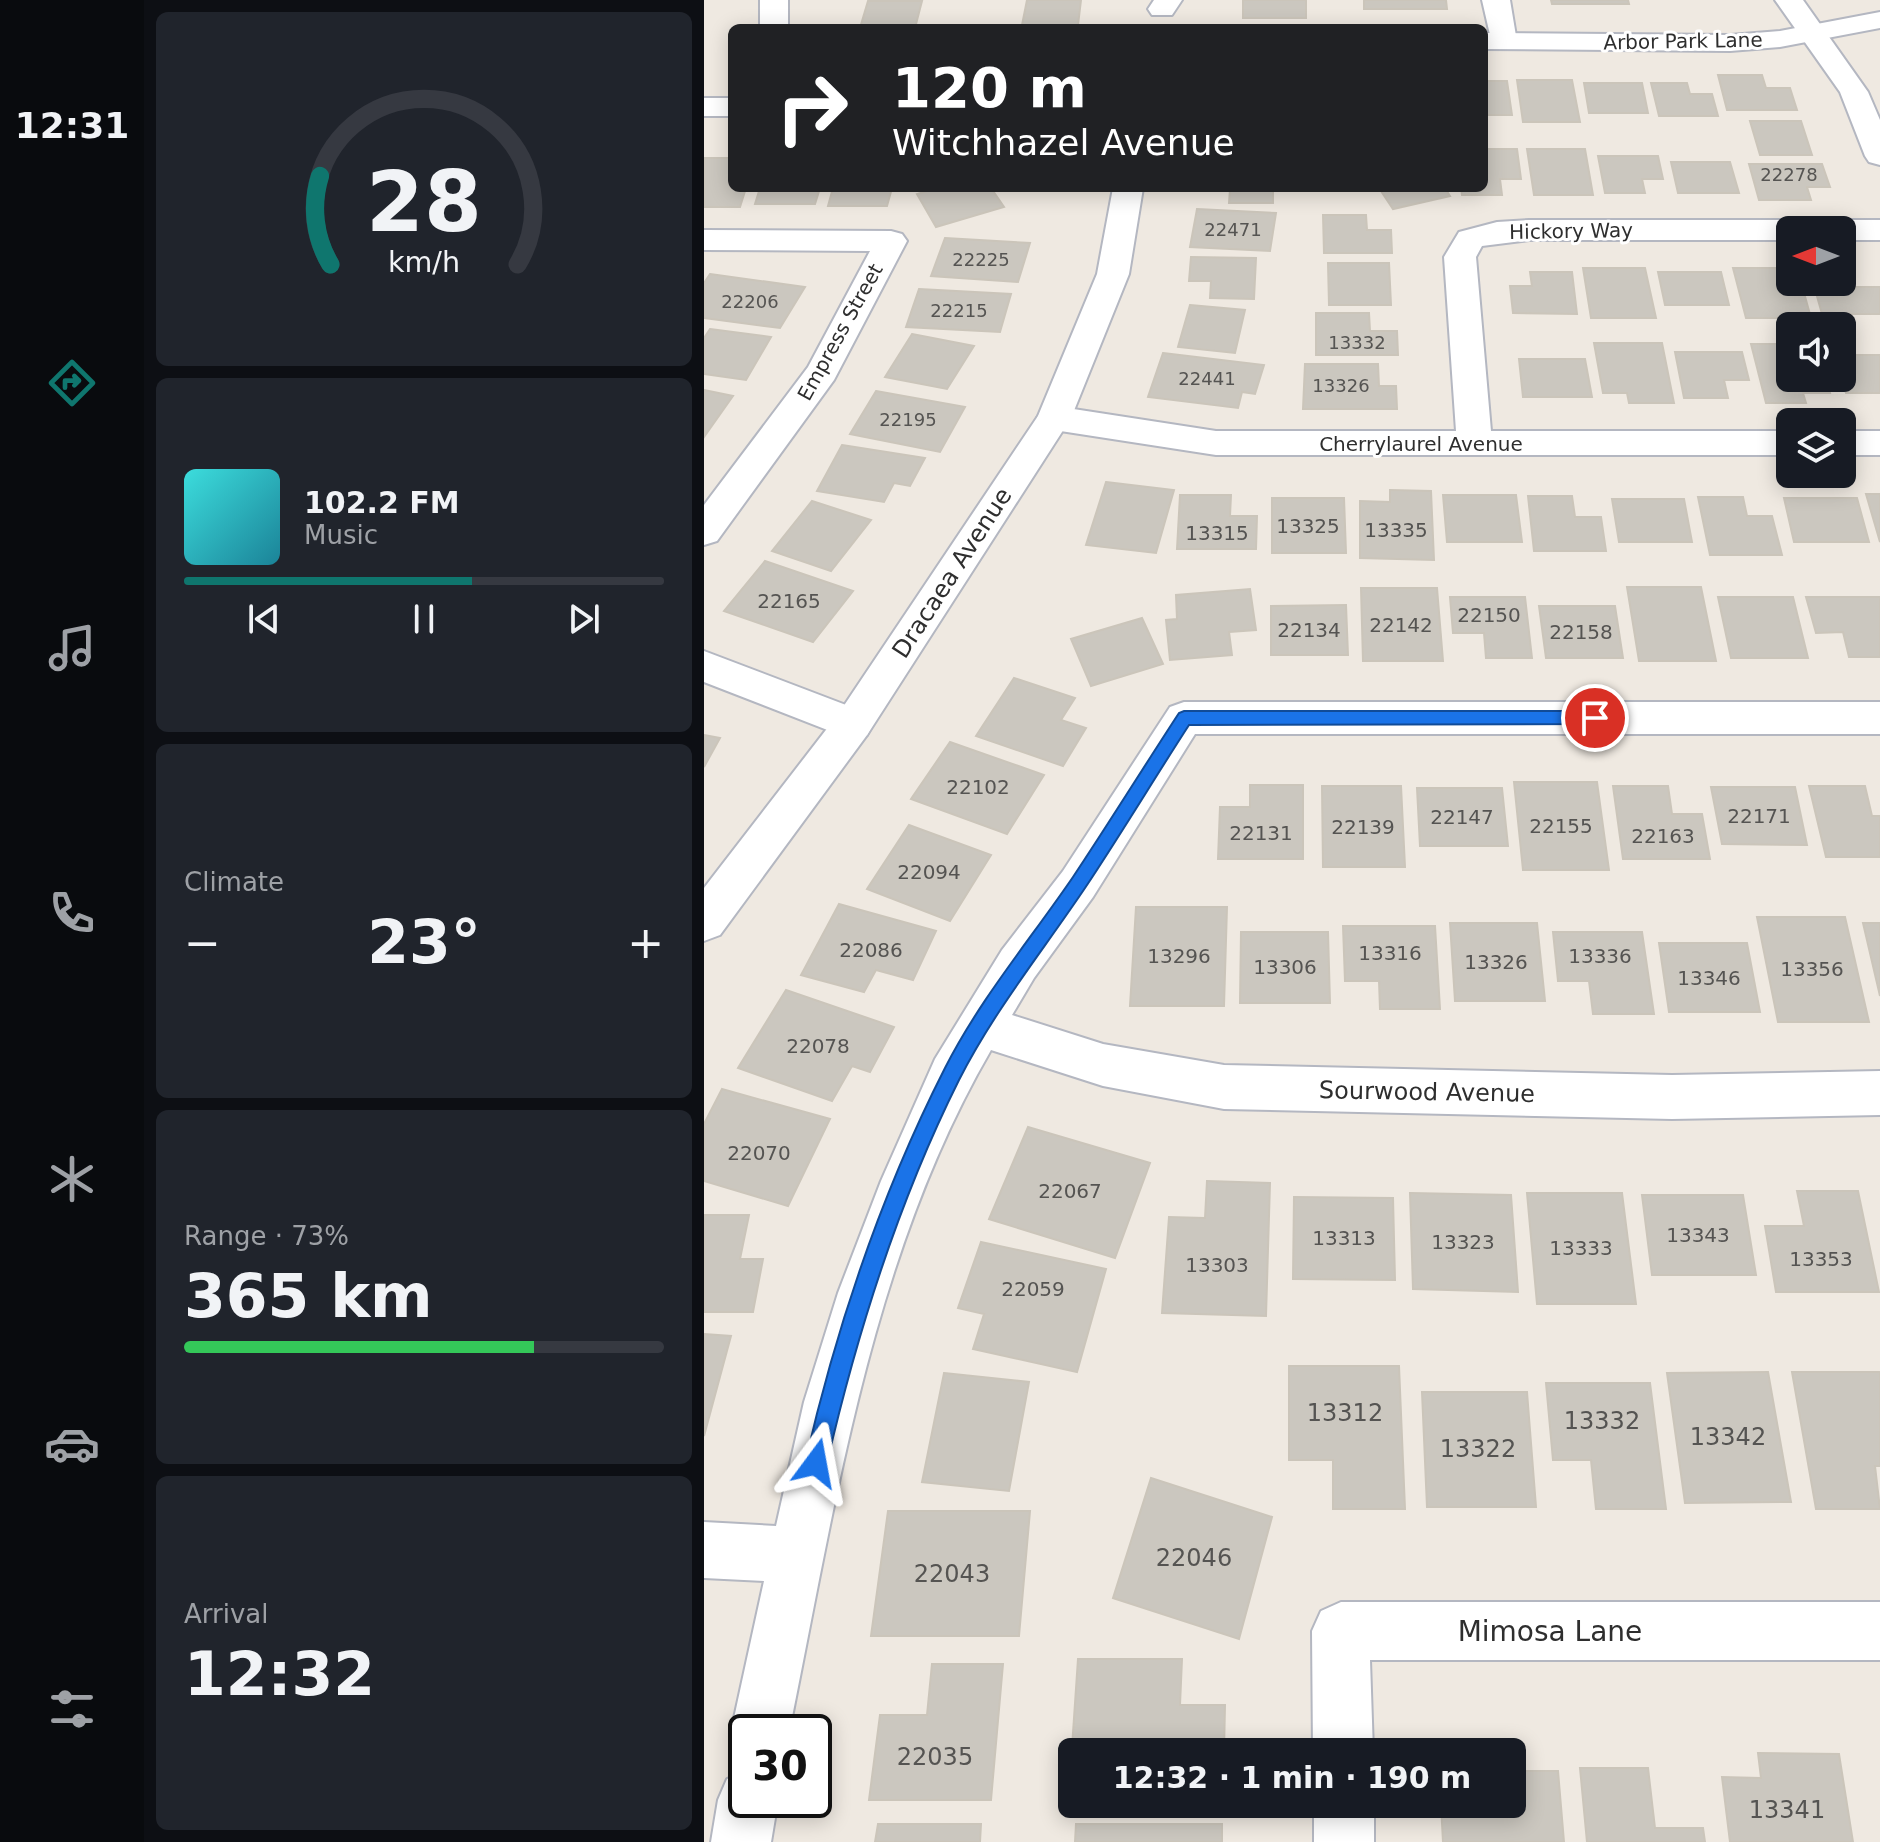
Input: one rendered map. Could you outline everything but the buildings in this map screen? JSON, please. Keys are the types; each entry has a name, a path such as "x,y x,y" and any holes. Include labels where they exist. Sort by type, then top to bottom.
{"street":[{"path":"774,0 774,24"},
{"path":"1493,42 1496,0"},
{"path":"1789,0 1854,92 1880,156"},
{"name":"Arbor Park Lane","path":"1493,42 1730,43 1880,20"},
{"path":"704,107 728,107"},
{"name":"Dracaea Avenue","path":"704,922 853,724 1054,418 1113,274 1127,192"},
{"name":"Hickory Way","path":"1475,444 1459,277 1460,257 1470,239 1497,232 1529,230 1880,230"},
{"name":"Empress Street","path":"704,240 891,241 822,372 704,532"},
{"name":"Cherrylaurel Avenue","path":"1054,418 1216,443 1776,443"},
{"path":"1856,443 1880,443"},
{"path":"704,666 853,724"},
{"path":"764,1714 830,1402 863,1293 905,1181 952,1074 1018,964 1078,884 1184,718 1880,718"},
{"name":"Sourwood Avenue","path":"981,1026 1103,1065 1224,1087 1672,1097 1880,1093"},
{"path":"704,1550 795,1555"},
{"name":"Mimosa Lane","path":"1343,1738 1341,1631 1880,1631"},
{"path":"741,1842 745,1818"},
{"path":"1344,1818 1344,1842"}],"route":[{"path":"816,1463 830,1402 863,1293 905,1181 952,1074 1018,964 1078,884 1184,718 1595,718"}]}
